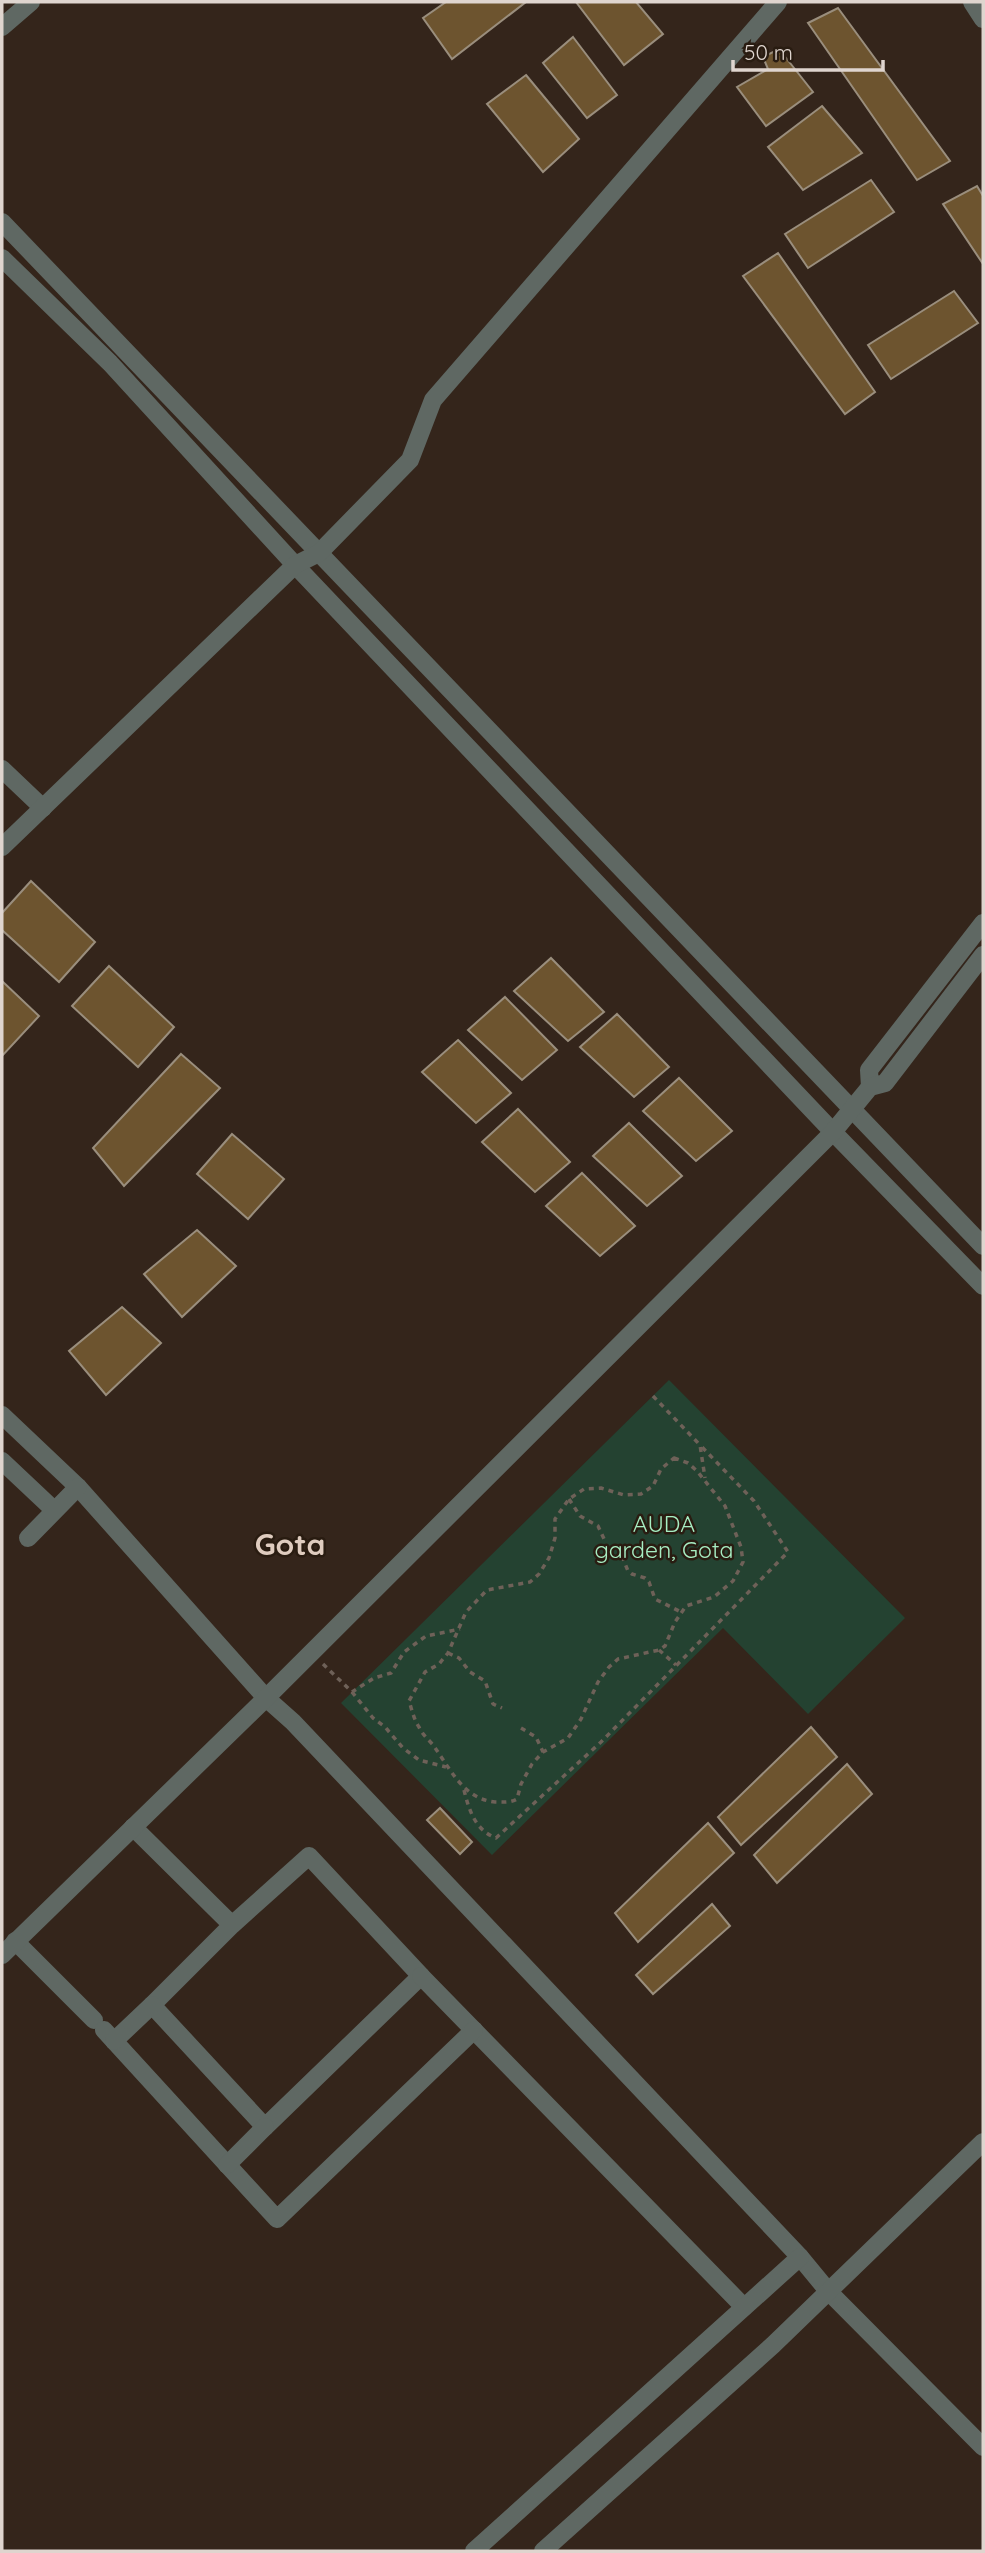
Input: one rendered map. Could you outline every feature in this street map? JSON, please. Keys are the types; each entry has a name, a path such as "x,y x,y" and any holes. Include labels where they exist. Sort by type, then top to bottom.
{"street":[{"path":"2,27 31,2"},
{"path":"2,848 295,565 320,553 410,460 433,400 778,2"},
{"path":"972,2 983,19"},
{"path":"2,222 983,1246"},
{"path":"2,258 110,363 295,565 833,1132 983,1286"},
{"path":"5,778 43,808"},
{"path":"870,1087 869,1070 983,923"},
{"path":"2,1955 266,1698 833,1132 870,1087 886,1083 983,955"},
{"path":"5,1426 78,1487 266,1698 302,1732 800,2257 828,2291 983,2447"},
{"path":"2,1461 54,1510"},
{"path":"28,1538 78,1487"},
{"path":"133,1827 232,1925"},
{"path":"104,2030 152,2005 232,1925 309,1856 421,1976 744,2307"},
{"path":"15,1941 104,2030 277,2219 474,2030"},
{"path":"227,2165 421,1976"},
{"path":"152,2005 265,2127"},
{"path":"543,2551 773,2345 983,2142"},
{"path":"474,2551 800,2257"}],"path":[{"path":"464,1788 470,1814 486,1834 496,1838 601,1742 788,1552 754,1502 653,1396"},
{"path":"700,1445 706,1480"},
{"path":"674,1458 688,1463 706,1480 715,1496 725,1506 743,1562 739,1573 725,1589 714,1597 691,1602 681,1612 669,1638 659,1650 618,1659 598,1682 569,1738 542,1752 532,1764 521,1784 517,1799 512,1802 487,1801 464,1788 446,1767 418,1727 410,1702 425,1672 439,1664 448,1653 466,1612 486,1590 530,1582 539,1574 549,1558 555,1538 555,1519 569,1499 584,1489 601,1488 624,1495 641,1494 653,1486 661,1469 674,1458"},
{"path":"569,1499 580,1516 598,1526 604,1538"},
{"path":"622,1556 628,1571 645,1577 649,1582 655,1599 681,1612"},
{"path":"352,1692 374,1678 390,1673 404,1652 426,1636 460,1629"},
{"path":"659,1650 677,1666"},
{"path":"311,1653 352,1692 403,1748 419,1760 446,1767"},
{"path":"448,1653 459,1658 470,1672 485,1681 494,1704 502,1708"},
{"path":"521,1728 536,1737 542,1752"}],"green space":[{"name":"AUDA garden, Gota","path":"669,1380 905,1618 808,1714 723,1628 492,1855 341,1703"}],"building":[{"path":"446,2 526,2 452,59 423,18"},
{"path":"576,2 636,2 663,34 624,65"},
{"path":"838,8 950,161 917,180 808,23"},
{"path":"573,37 617,95 587,118 543,63"},
{"path":"779,49 813,92 766,126 737,87 768,69 763,57"},
{"path":"526,75 579,139 543,172 487,104"},
{"path":"822,106 862,153 803,190 768,147"},
{"path":"871,180 894,212 808,268 785,234"},
{"path":"977,186 983,196 983,264 943,204"},
{"path":"778,253 875,392 845,414 743,276"},
{"path":"954,291 978,323 891,379 868,345"},
{"path":"31,881 95,942 59,982 2,930 2,913"},
{"path":"551,958 604,1012 568,1041 514,991"},
{"path":"109,966 174,1027 138,1067 72,1006"},
{"path":"2,981 39,1016 2,1056"},
{"path":"505,997 557,1050 522,1080 468,1030"},
{"path":"617,1014 669,1067 634,1097 580,1047"},
{"path":"458,1040 511,1093 476,1123 422,1072"},
{"path":"181,1054 220,1088 124,1186 93,1148"},
{"path":"679,1078 732,1131 696,1161 643,1111"},
{"path":"518,1109 570,1162 535,1192 482,1142"},
{"path":"629,1123 682,1176 647,1206 593,1156"},
{"path":"232,1134 284,1179 248,1219 197,1174"},
{"path":"582,1173 635,1226 600,1256 546,1206"},
{"path":"197,1230 236,1266 182,1317 144,1274"},
{"path":"122,1307 161,1343 106,1395 69,1351"},
{"path":"811,1727 837,1757 741,1845 718,1817"},
{"path":"847,1764 872,1794 777,1883 754,1855"},
{"path":"440,1808 472,1842 460,1854 427,1820"},
{"path":"708,1823 734,1853 638,1942 615,1913"},
{"path":"712,1904 730,1926 653,1994 636,1975"}],"district":[{"name":"Gota","path":"290,1545"}]}
